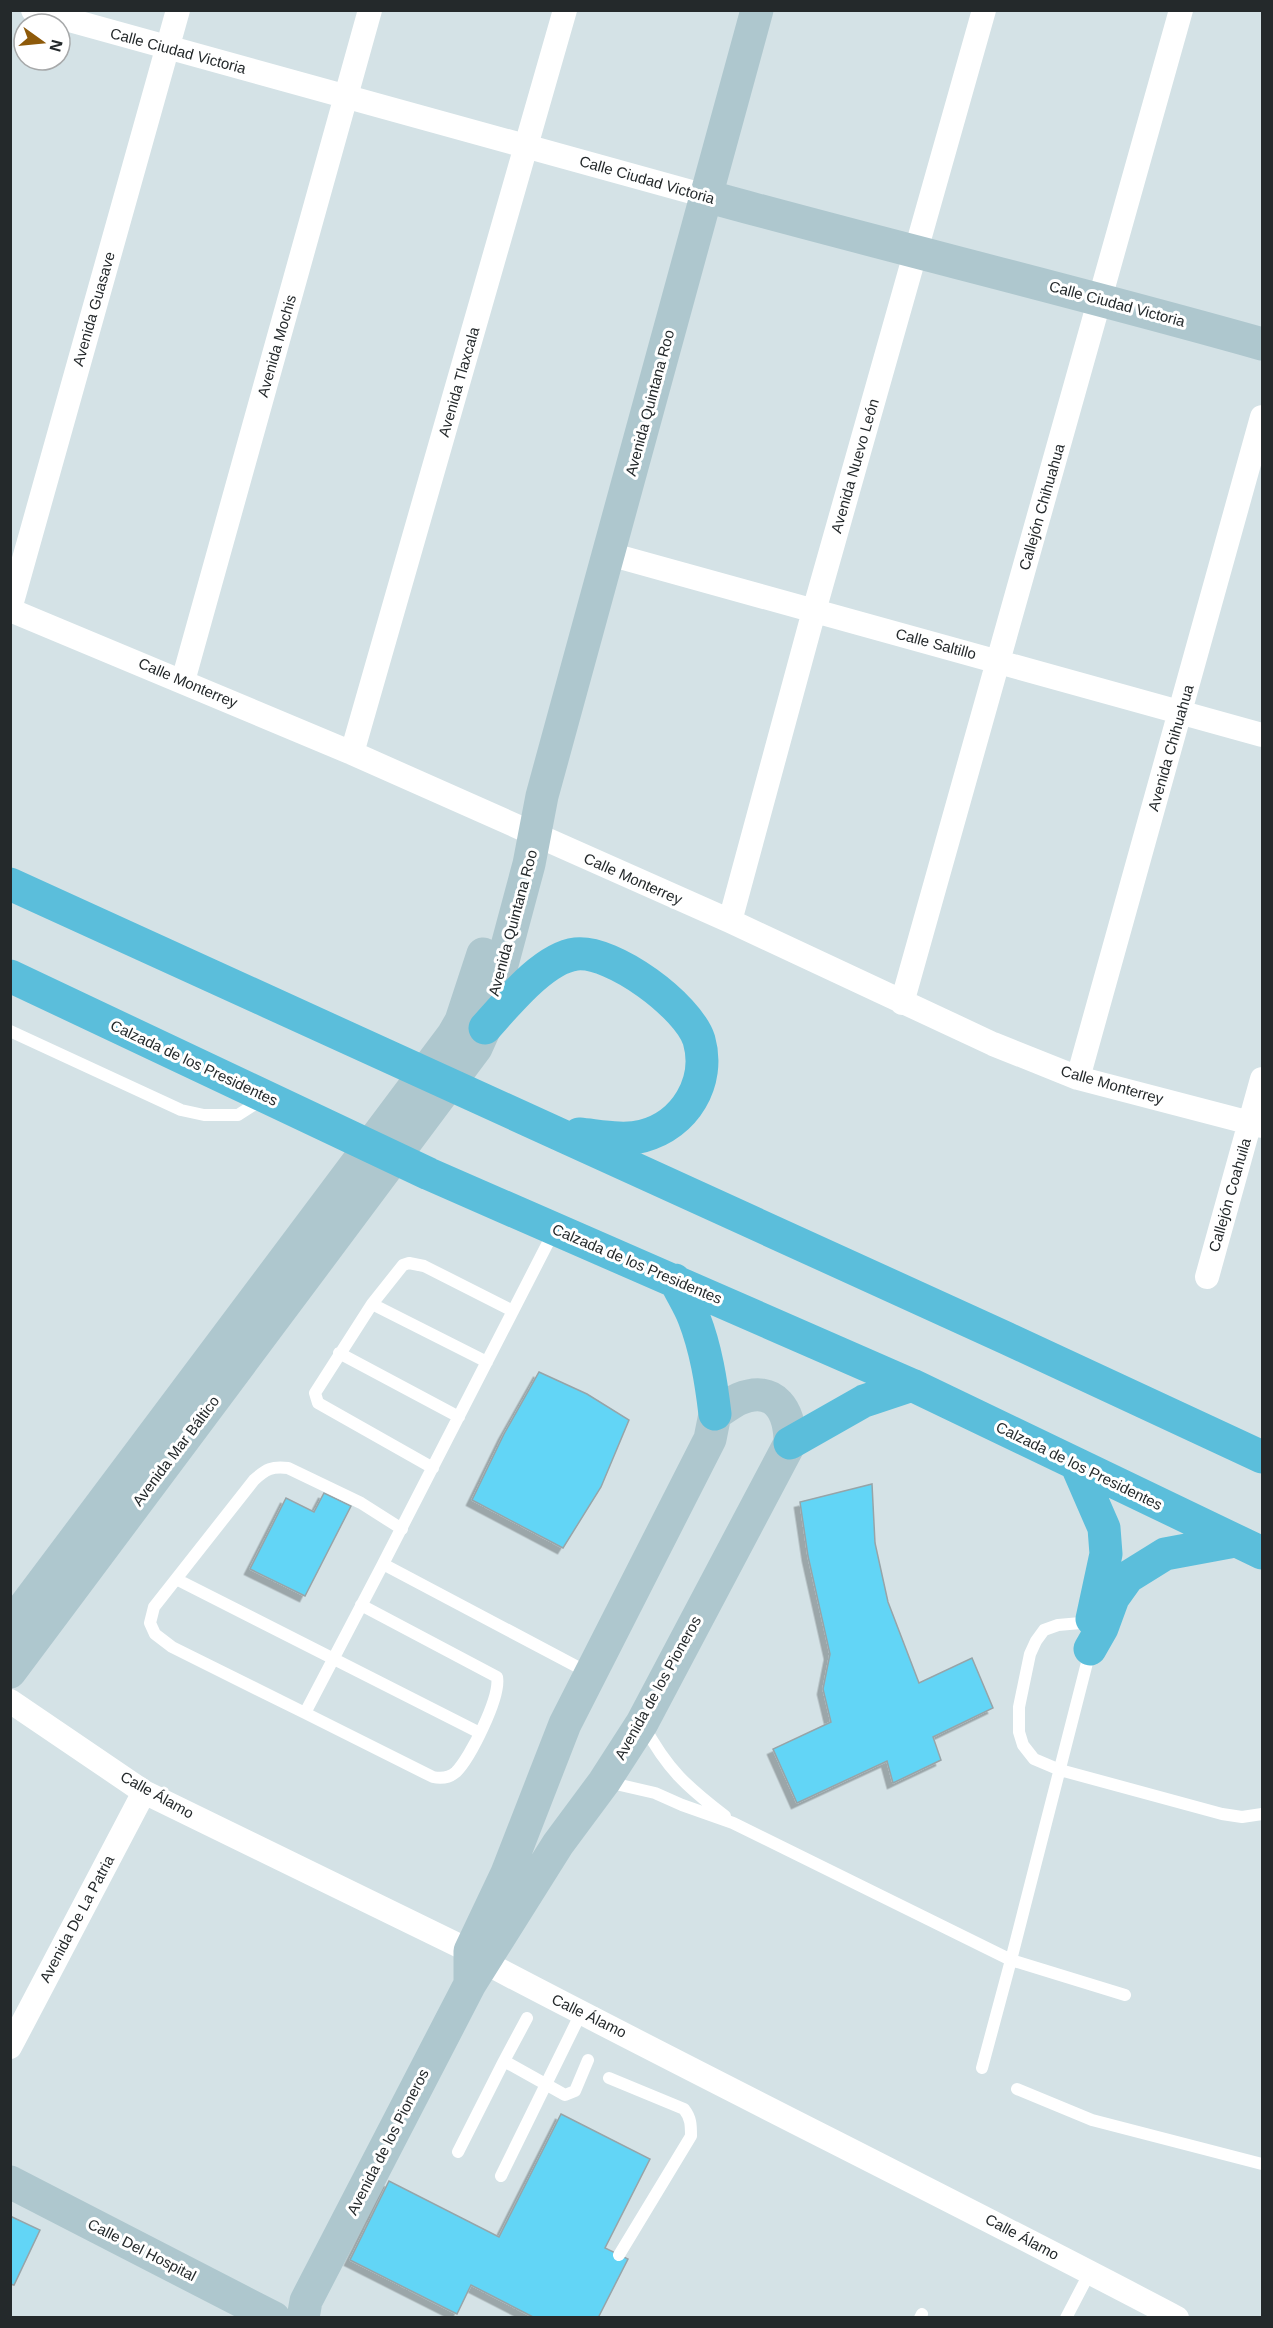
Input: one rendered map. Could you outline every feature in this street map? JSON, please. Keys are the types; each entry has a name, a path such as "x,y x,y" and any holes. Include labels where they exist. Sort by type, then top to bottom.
{"highway":[{"path":"10,884 1263,1457"},
{"path":"471,1037 538,973 576,954 597,957 630,971 663,994 688,1022 698,1039 702,1060 699,1085 687,1109 670,1124 644,1136 618,1138 554,1132"},
{"name":"Calzada de los Presidentes","path":"10,976 429,1174 912,1385 1249,1547"},
{"path":"675,1280 694,1317 710,1376 715,1414"},
{"path":"790,1443 864,1401 912,1385"},
{"path":"1077,1466 1104,1528 1106,1554 1091,1636"},
{"path":"1091,1636 1102,1628 1113,1598 1128,1577 1166,1554 1249,1547"}],"street":[{"name":"Calle Ciudad Victoria","path":"33,10 915,253 1100,298 1263,344"},
{"name":"Avenida Guasave","path":"10,609 178,10"},
{"name":"Avenida Mochis","path":"183,681 370,10"},
{"name":"Avenida Tlaxcala","path":"352,753 565,10"},
{"name":"Avenida Quintana Roo","path":"471,1037 529,833 542,796 757,10"},
{"name":"Avenida Nuevo León","path":"729,921 984,10"},
{"name":"Callejón Chihuahua","path":"902,1003 1181,10"},
{"name":"Avenida Chihuahua","path":"1078,1078 1263,417"},
{"name":"Calle Saltillo","path":"609,554 1263,735"},
{"name":"Calle Monterrey","path":"10,609 352,753 729,921 993,1044 1078,1078 1257,1124"},
{"path":"326,1226 471,1037"},
{"name":"Callejón Coahuila","path":"1207,1277 1257,1124 1263,1079"},
{"name":"Avenida Mar Báltico","path":"10,1626 326,1226"},
{"name":"Avenida Mar Báltico","path":"10,1672 326,1226"},
{"path":"715,1414 738,1400 752,1395 765,1396 777,1402 786,1413 790,1429 790,1443"},
{"name":"Avenida de los Pioneros","path":"299,2312 475,1966 565,1724 710,1439 715,1414"},
{"name":"Avenida de los Pioneros","path":"475,1966 558,1844 604,1782 642,1723 790,1443"},
{"name":"Calle Álamo","path":"10,1701 144,1792 475,1966 581,2013 1177,2318"},
{"name":"Avenida De La Patria","path":"10,2047 144,1792"},
{"path":"526,1827 540,1842 558,1844"},
{"name":"Calle Del Hospital","path":"10,2182 274,2318"}],"lane":[{"path":"10,1031 181,1110 204,1115 238,1115 266,1097"},
{"path":"305,1713 555,1229"},
{"path":"433,1468 316,1401 315,1393 372,1304 398,1269 409,1263 424,1266 513,1311"},
{"path":"372,1304 487,1362"},
{"path":"339,1353 459,1417"},
{"path":"361,1605 497,1677 498,1683 493,1705 480,1732 456,1771 441,1779 172,1647 155,1634 150,1623 154,1607 254,1480 265,1470 275,1467 288,1468 361,1503 402,1528"},
{"path":"383,1564 590,1674"},
{"path":"176,1579 480,1732"},
{"path":"982,2068 1060,1770 1091,1636 1058,1625 1044,1630 1030,1654 1019,1707 1019,1732 1023,1745 1034,1759 1060,1770 1222,1814 1242,1816 1263,1814"},
{"path":"642,1723 665,1763 683,1783 734,1823"},
{"path":"604,1782 656,1793 682,1805 734,1823 1011,1960 1125,1995"},
{"path":"501,2176 581,2013"},
{"path":"458,2152 527,2019"},
{"path":"504,2061 565,2095 575,2091 588,2060"},
{"path":"609,2078 684,2109 689,2115 691,2124 691,2136 619,2255"},
{"path":"1017,2089 1092,2120 1262,2160"},
{"path":"1066,2318 1090,2272"}],"building":[{"path":"539,1372 587,1394 629,1420 601,1487 563,1548 472,1500 504,1434"},
{"path":"872,1484 875,1543 888,1602 919,1683 972,1658 993,1708 933,1737 941,1760 893,1783 887,1761 797,1803 773,1749 831,1722 823,1689 830,1654 808,1556 800,1502"},
{"path":"324,1493 351,1506 305,1596 250,1569 286,1498 314,1512"},
{"path":"561,2114 650,2159 605,2248 628,2259 598,2318 535,2318 471,2285 457,2314 350,2260 389,2181 499,2237"},
{"path":"10,2216 40,2230 14,2285 10,2284"}]}
